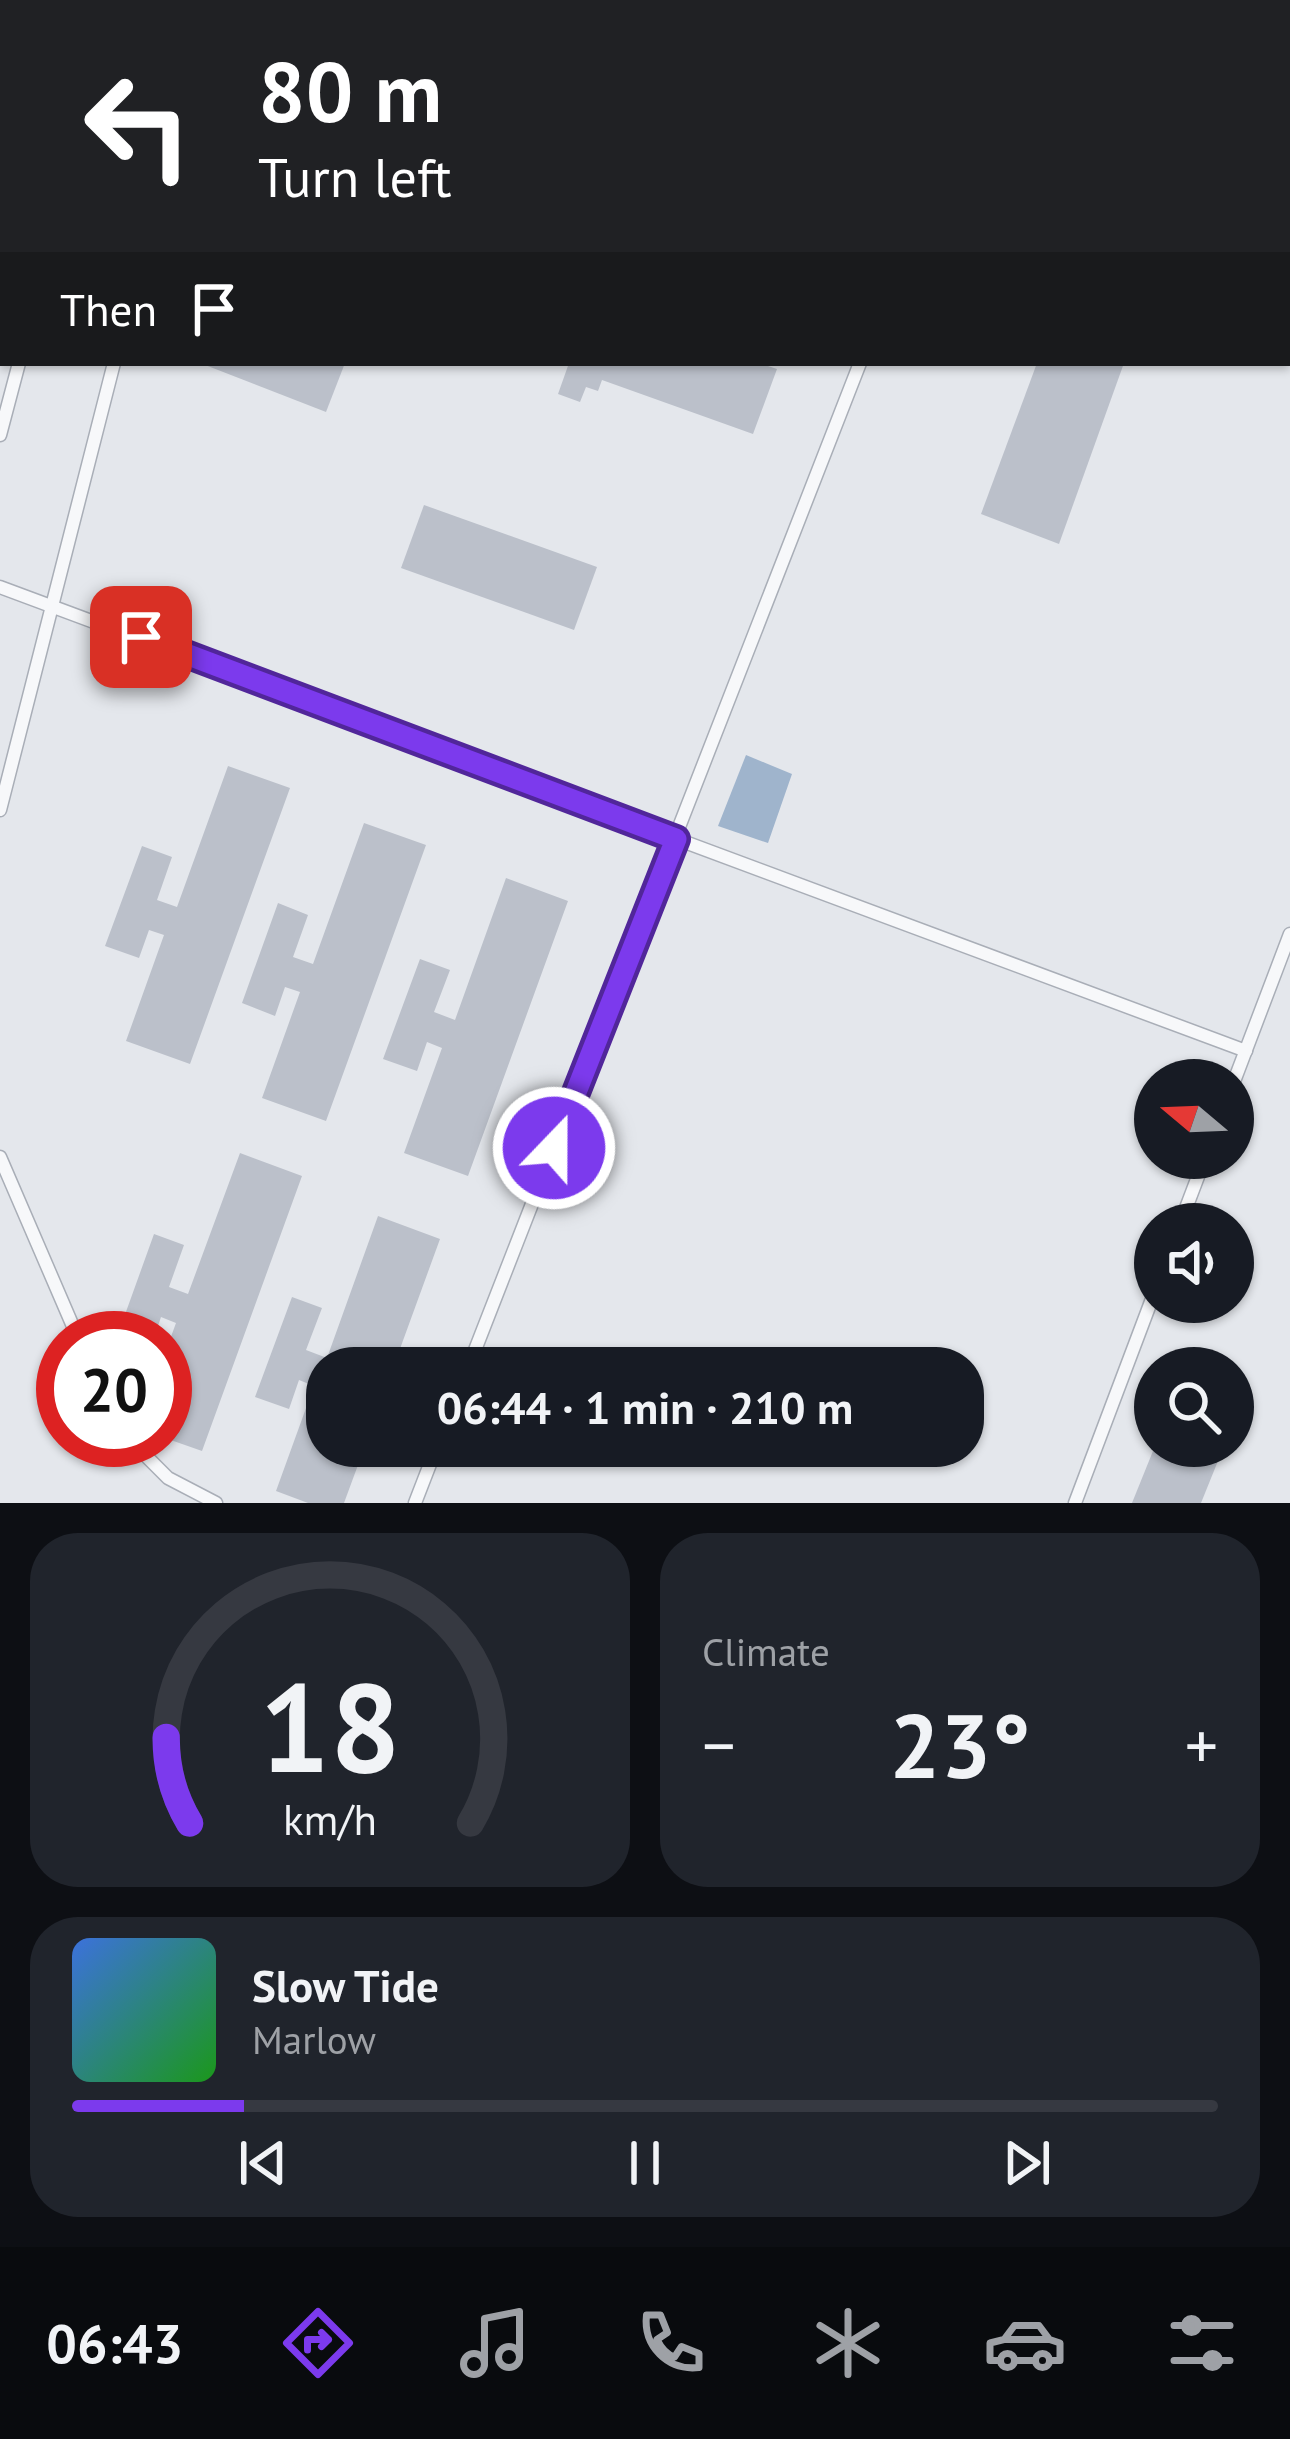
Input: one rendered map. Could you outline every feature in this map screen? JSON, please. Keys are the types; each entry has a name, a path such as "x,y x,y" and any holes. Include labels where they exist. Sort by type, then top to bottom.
{"lane":[{"path":"0,435 18,366"},
{"path":"0,810 113,366"},
{"path":"476,1347 859,366"},
{"path":"0,587 1246,1051"},
{"path":"1243,1059 1290,934"},
{"path":"0,1156 66,1311"},
{"path":"1075,1503 1143,1323"},
{"path":"157,1467 168,1478 216,1503"},
{"path":"415,1503 429,1467"}],"water":[{"path":"746,755 792,774 768,843 718,826"}],"building":[{"path":"208,366 344,366 326,412"},
{"path":"568,366 777,369 753,434 602,380 598,391 586,387 580,402 558,394"},
{"path":"1036,366 1123,366 1059,544 981,514"},
{"path":"424,505 597,567 574,630 401,568"},
{"path":"228,766 290,788 190,1064 126,1041 164,935 149,930 139,958 105,946 142,846 172,857 157,900 177,907"},
{"path":"364,823 426,845 326,1121 262,1098 300,992 285,987 275,1016 242,1003 278,903 308,915 293,957 313,964"},
{"path":"506,878 568,901 468,1176 404,1153 442,1048 427,1042 417,1071 383,1059 420,959 450,970 434,1012 455,1020"},
{"path":"240,1153 302,1176 202,1451 192,1447 192,1311 126,1311 154,1234 184,1245 169,1287 188,1294"},
{"path":"378,1216 440,1239 401,1347 331,1347"},
{"path":"292,1297 322,1308 306,1347 306,1383 299,1380 289,1409 255,1397"},
{"path":"306,1408 306,1467 357,1467 344,1503 308,1503 276,1491"},
{"path":"1147,1467 1216,1467 1201,1503 1132,1503"}],"route":[{"path":"141,637 676,839 554,1148"}]}
